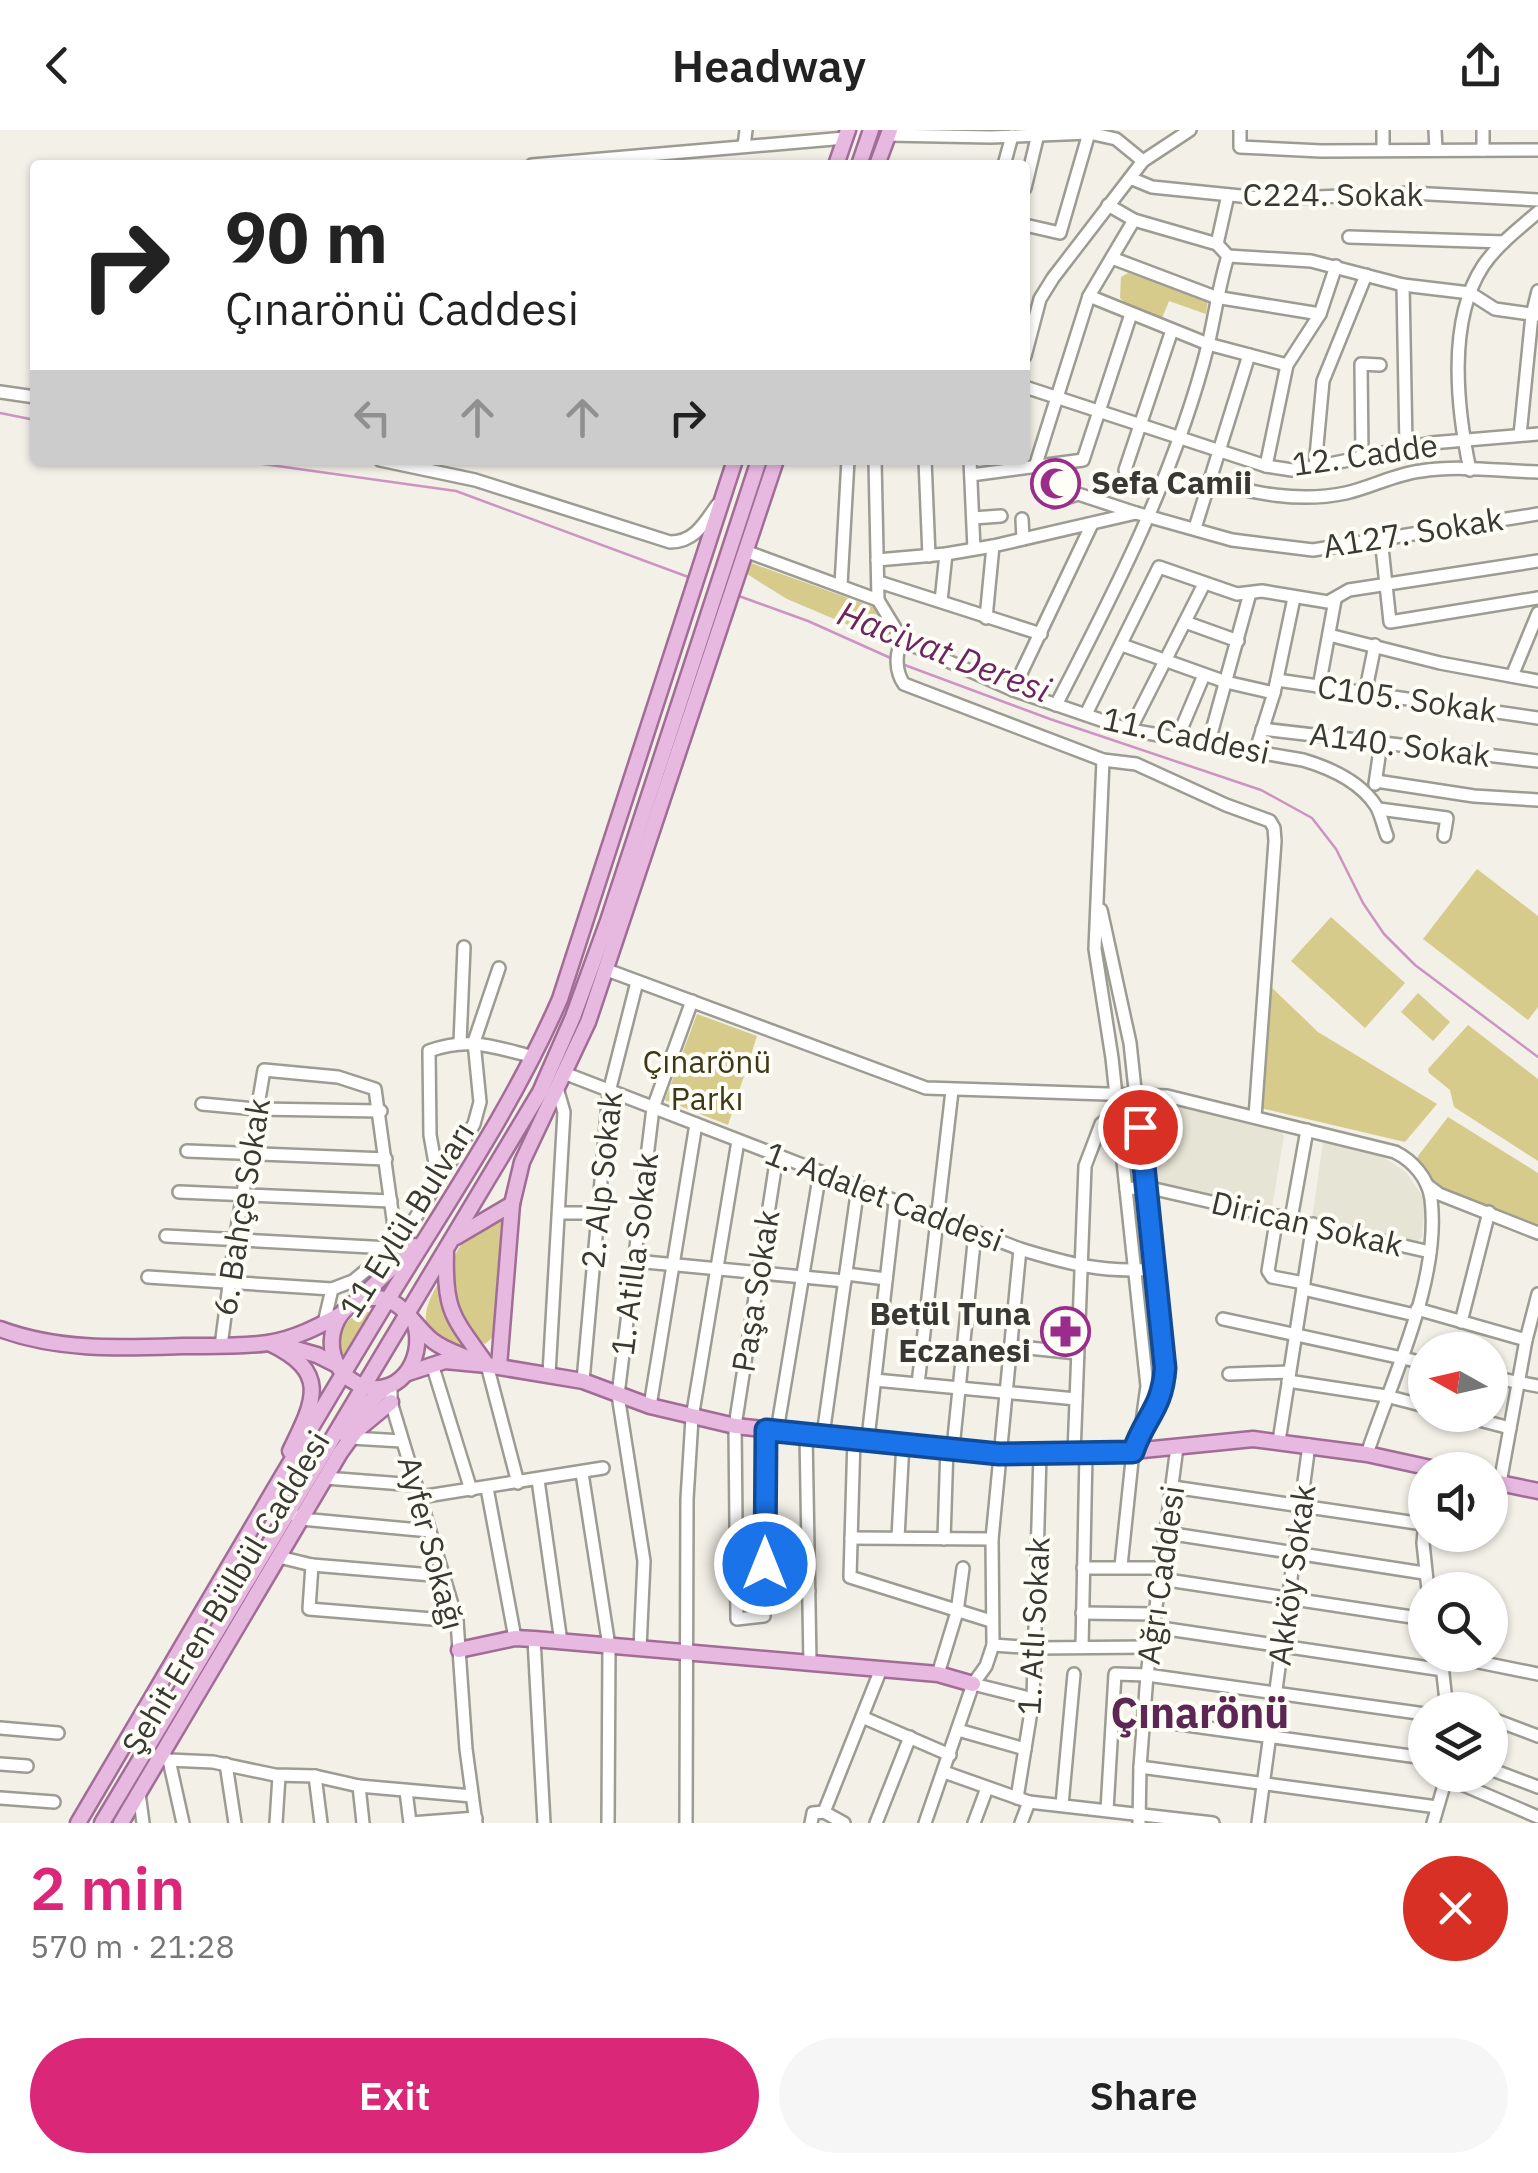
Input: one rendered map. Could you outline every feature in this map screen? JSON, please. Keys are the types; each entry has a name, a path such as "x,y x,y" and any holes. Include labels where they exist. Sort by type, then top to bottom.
{"main road":[{"path":"861,160 870,130"},
{"path":"879,160 889,132"},
{"path":"838,160 847,134"},
{"path":"723,496 733,465"},
{"name":"11 Eylül Bulvarı","path":"102,1823 317,1478 363,1386 411,1318 449,1244 540,1092 608,921 757,465"},
{"path":"493,1365 512,1204 522,1162 588,1022 607,970 774,465"},
{"name":"11 Eylül Bulvarı","path":"78,1823 249,1535 341,1370 437,1224 534,1056 560,999 723,496"},
{"path":"493,1365 459,1326 448,1304 449,1244 512,1204"},
{"path":"0,1329 34,1342 98,1348 270,1342 340,1315 437,1224"},
{"path":"355,1303 372,1298 388,1300 433,1342 493,1365"},
{"path":"340,1315 330,1340 341,1370"},
{"path":"408,1372 418,1349 411,1318"},
{"path":"270,1342 317,1355 363,1386 389,1385"},
{"path":"249,1535 313,1403 314,1391 303,1364 292,1353 270,1342"},
{"path":"317,1478 363,1408 408,1372 445,1362 549,1374 583,1381 692,1418 806,1434 999,1454 1133,1452 1213,1441 1278,1442 1408,1463"},
{"name":"Şehit Eren Bülbül Caddesi","path":"317,1478 375,1412 391,1402"},
{"path":"1508,1485 1538,1491"},
{"name":"Şehit Eren Bülbül Caddesi","path":"121,1823 165,1758 279,1558 295,1514"},
{"path":"459,1650 515,1638 534,1639 938,1674 973,1684"}],"street":[{"path":"744,146 746,130"},
{"path":"1030,337 1040,299 1108,206 1143,161 1190,130"},
{"path":"1240,130 1240,147 1538,150"},
{"path":"1383,130 1383,150"},
{"path":"1435,130 1436,150"},
{"path":"1483,130 1483,150"},
{"path":"889,132 1119,134 1143,161"},
{"path":"1030,166 1038,132"},
{"path":"1030,226 1060,233 1084,132"},
{"path":"588,160 744,146 784,137 847,134"},
{"path":"1005,160 1012,136"},
{"name":"C224. Sokak","path":"1130,178 1152,188 1270,199 1410,192 1538,200"},
{"path":"1217,244 1228,196"},
{"path":"1108,206 1134,220 1217,244 1228,256 1298,259 1336,266 1403,285 1470,293 1494,309 1535,315"},
{"path":"1470,470 1458,392 1463,319 1483,266 1538,212"},
{"path":"1035,466 1088,296 1134,220"},
{"path":"1348,238 1504,242"},
{"path":"1056,705 1122,577 1142,514 1177,437 1208,344 1228,256"},
{"path":"1112,258 1216,298 1320,314"},
{"path":"1266,466 1287,365 1320,314 1336,266"},
{"path":"1315,467 1323,380 1366,275"},
{"path":"1403,285 1406,447"},
{"path":"1520,435 1538,291"},
{"path":"1088,296 1208,344 1287,365"},
{"path":"1030,300 1040,299"},
{"path":"970,476 1083,460 1130,314"},
{"path":"1125,470 1172,330"},
{"path":"1195,528 1248,355"},
{"path":"1362,456 1361,364 1380,365"},
{"name":"12. Cadde","path":"1030,389 1266,466 1292,470 1406,447 1538,434"},
{"path":"0,392 30,396"},
{"path":"404,465 475,480 670,542 682,542 694,534 723,496"},
{"path":"841,586 848,465"},
{"path":"876,465 878,600 900,644 897,675 904,684 1103,760 1136,764 1165,775 1226,806 1270,822 1274,828 1255,1117"},
{"path":"925,465 929,556"},
{"path":"970,465 974,549"},
{"path":"1208,481 1276,497 1312,498 1345,493 1426,470 1538,472"},
{"path":"1054,502 1078,494 1142,514"},
{"name":"A127. Sokak","path":"878,560 993,546 1142,514 1232,540 1313,550 1538,514"},
{"path":"973,518 1001,516"},
{"path":"1022,519 1023,539"},
{"path":"1013,690 1092,524"},
{"path":"1381,538 1390,622 1538,598"},
{"path":"986,618 993,546"},
{"path":"942,601 946,554"},
{"path":"744,555 878,600"},
{"path":"1319,686 1335,600 1343,592 1538,560"},
{"path":"1086,714 1159,567 1237,594 1262,591 1294,598 1335,600"},
{"path":"879,582 1041,634"},
{"path":"1130,730 1204,584"},
{"path":"1208,745 1250,592"},
{"path":"1255,753 1275,686 1294,598"},
{"path":"1512,676 1538,612"},
{"path":"1185,622 1238,641"},
{"path":"1329,635 1440,663 1538,681"},
{"name":"11. Caddesi","path":"900,644 1013,690 1130,730 1328,767 1345,776 1375,805"},
{"path":"1365,694 1375,645"},
{"name":"C105. Sokak","path":"1122,646 1226,682 1319,686 1538,718"},
{"path":"1177,739 1204,675"},
{"name":"A140. Sokak","path":"1262,729 1538,761"},
{"path":"1381,744 1375,805 1387,836"},
{"path":"1103,760 1095,949 1147,1386 1133,1452 1121,1566"},
{"path":"1376,781 1474,796 1538,800"},
{"path":"1375,805 1446,818 1444,836"},
{"path":"1098,898 1117,970 1137,1097 1165,1368 1156,1410 1140,1429"},
{"path":"460,1042 464,947"},
{"path":"148,1277 332,1289 353,1281 414,1220 474,1124 480,1102 474,1042 499,968"},
{"path":"607,970 908,1082 952,1091 1167,1096 1395,1152 1409,1159 1427,1185 1439,1194 1538,1232"},
{"name":"2. Alp Sokak","path":"583,1381 609,1092 638,982"},
{"name":"1. Atilla Sokak","path":"640,1648 644,1561 618,1394 653,1108 692,1001"},
{"path":"438,1180 430,1135 429,1051 474,1042 534,1056"},
{"name":"6. Bahçe Sokak","path":"221,1346 264,1070 338,1077 375,1089 381,1111"},
{"name":"1. Adalet Caddesi","path":"564,1073 1020,1250 1081,1268 1154,1269"},
{"path":"549,1374 564,1112 557,1088"},
{"path":"918,1384 952,1091"},
{"path":"1082,1647 1084,1568 1076,1399 1085,1166 1100,1124 1137,1097"},
{"path":"202,1104 381,1111 393,1245"},
{"path":"650,1406 696,1124"},
{"path":"1291,1220 1307,1130"},
{"path":"686,1823 687,1499 692,1418 738,1140"},
{"path":"188,1151 386,1159"},
{"name":"Paşa Sokak","path":"764,1598 764,1616 737,1619 736,1426 778,1156"},
{"path":"809,1591 764,1598 772,1430 820,1172"},
{"path":"1367,1454 1416,1312 1430,1252 1431,1199 1427,1185"},
{"path":"824,1435 858,1187"},
{"name":"Dirican Sokak","path":"1126,1189 1146,1187 1430,1252"},
{"path":"179,1192 390,1200"},
{"path":"895,1203 875,1380 861,1438 850,1577 991,1621"},
{"path":"1461,1322 1489,1212"},
{"path":"560,1213 596,1213"},
{"path":"1277,1216 1268,1271 1272,1277 1526,1340"},
{"path":"1278,1442 1313,1224"},
{"path":"944,1539 974,1233"},
{"path":"166,1236 393,1245"},
{"path":"925,1823 973,1684 986,1666 993,1645 992,1539 1020,1250"},
{"path":"635,1261 802,1277 886,1279"},
{"path":"324,1324 332,1289"},
{"path":"1503,1452 1538,1294"},
{"path":"1222,1318 1408,1360"},
{"path":"1010,1346 1077,1352"},
{"path":"432,1364 471,1490"},
{"path":"493,1365 518,1483"},
{"path":"1229,1374 1289,1377 1408,1402"},
{"path":"875,1380 1076,1399"},
{"path":"1508,1381 1538,1386"},
{"name":"Ayfer Sokağı","path":"389,1385 456,1621 476,1820"},
{"path":"806,1434 810,1663"},
{"path":"351,1438 402,1441"},
{"path":"898,1538 902,1442"},
{"name":"Akköy Sokak","path":"1258,1823 1310,1445"},
{"name":"Ağrı Caddesi","path":"1140,1819 1147,1674 1177,1447"},
{"name":"1. Atlı Sokak","path":"1021,1823 1036,1648 1040,1454"},
{"path":"317,1478 418,1491 471,1490 603,1468"},
{"path":"582,1473 609,1646 608,1823"},
{"path":"538,1480 561,1642"},
{"path":"1173,1487 1408,1520"},
{"path":"486,1488 515,1638"},
{"path":"295,1514 430,1531"},
{"path":"1167,1533 1418,1572"},
{"path":"851,1538 992,1539"},
{"path":"279,1558 312,1565 444,1576"},
{"path":"312,1565 309,1609 456,1621"},
{"path":"1084,1568 1121,1566 1408,1616"},
{"path":"938,1674 957,1612 963,1568"},
{"path":"1082,1613 1155,1620 1282,1646 1408,1665"},
{"path":"534,1639 544,1823"},
{"path":"993,1645 1151,1647"},
{"path":"1508,1668 1538,1674"},
{"path":"824,1812 882,1670"},
{"path":"1062,1805 1074,1674"},
{"path":"1107,1810 1115,1674 1147,1674 1408,1711"},
{"path":"973,1684 1033,1699"},
{"path":"862,1717 950,1754"},
{"path":"1143,1720 1408,1756"},
{"path":"1508,1725 1538,1736"},
{"path":"0,1728 58,1733"},
{"path":"958,1730 1025,1748"},
{"path":"876,1823 910,1738"},
{"path":"183,1823 165,1758 226,1764 279,1776 316,1776 359,1786 472,1796"},
{"path":"0,1764 27,1766"},
{"path":"226,1764 234,1823"},
{"path":"1140,1767 1437,1808"},
{"path":"944,1772 1023,1800 1107,1810 1140,1819 1213,1823"},
{"path":"1508,1775 1538,1787"},
{"path":"276,1823 279,1776"},
{"path":"316,1776 321,1823"},
{"path":"359,1786 363,1823"},
{"path":"974,1823 988,1788"},
{"path":"406,1791 410,1823 476,1820"},
{"path":"139,1792 143,1823"},
{"path":"1433,1823 1442,1792"},
{"path":"1483,1792 1538,1816"},
{"path":"0,1798 54,1802"},
{"path":"1083,1823 1084,1808"},
{"path":"811,1823 813,1814 824,1812 844,1823"}],"shaded area":[{"path":"1168,1102 1281,1131 1284,1136 1272,1207 1266,1210 1158,1182 1150,1119 1154,1108"},
{"path":"1323,1142 1383,1157 1406,1172 1425,1200 1422,1237 1414,1244 1312,1219"}],"green space":[{"path":"1128,273 1208,300 1206,314 1169,301 1162,318 1127,305 1120,298 1121,277"},
{"path":"751,563 876,608 891,643 787,599 747,574"},
{"path":"1477,869 1538,916 1538,1007 1528,1020 1423,939"},
{"path":"1331,917 1405,983 1365,1028 1291,961"},
{"path":"1268,984 1318,1032 1437,1104 1405,1142 1260,1108"},
{"path":"1418,993 1450,1022 1433,1041 1401,1012"},
{"name":"Çınarönü Parkı","path":"697,1014 757,1036 728,1125 665,1100"},
{"path":"1468,1025 1538,1079 1538,1161 1454,1107 1450,1090 1429,1073 1428,1069"},
{"path":"1448,1117 1538,1173 1538,1229 1441,1190 1417,1160"},
{"path":"502,1213 493,1337 485,1344 470,1334 462,1320 452,1274 464,1241"},
{"path":"438,1284 444,1315 464,1347 439,1340 427,1326 427,1307"},
{"path":"363,1312 373,1312 342,1364 341,1333 348,1321"}],"waterway":[{"name":"Hacivat Deresi","path":"0,413 30,419"},
{"name":"Hacivat Deresi","path":"270,465 456,491 691,578"},
{"name":"Hacivat Deresi","path":"736,595 808,621 895,660"},
{"name":"Hacivat Deresi","path":"902,664 1261,790 1312,818 1336,849 1363,903 1384,934 1415,965 1538,1057"}],"place":[{"name":"Sefa Camii","path":"1056,483"},
{"name":"Betül Tuna Eczanesi","path":"1066,1332"}],"district":[{"name":"Çınarönü","path":"1200,1713"}],"route":[{"path":"765,1564 766,1430 999,1454 1133,1452 1140,1429 1156,1410 1165,1368 1140,1127"}]}
